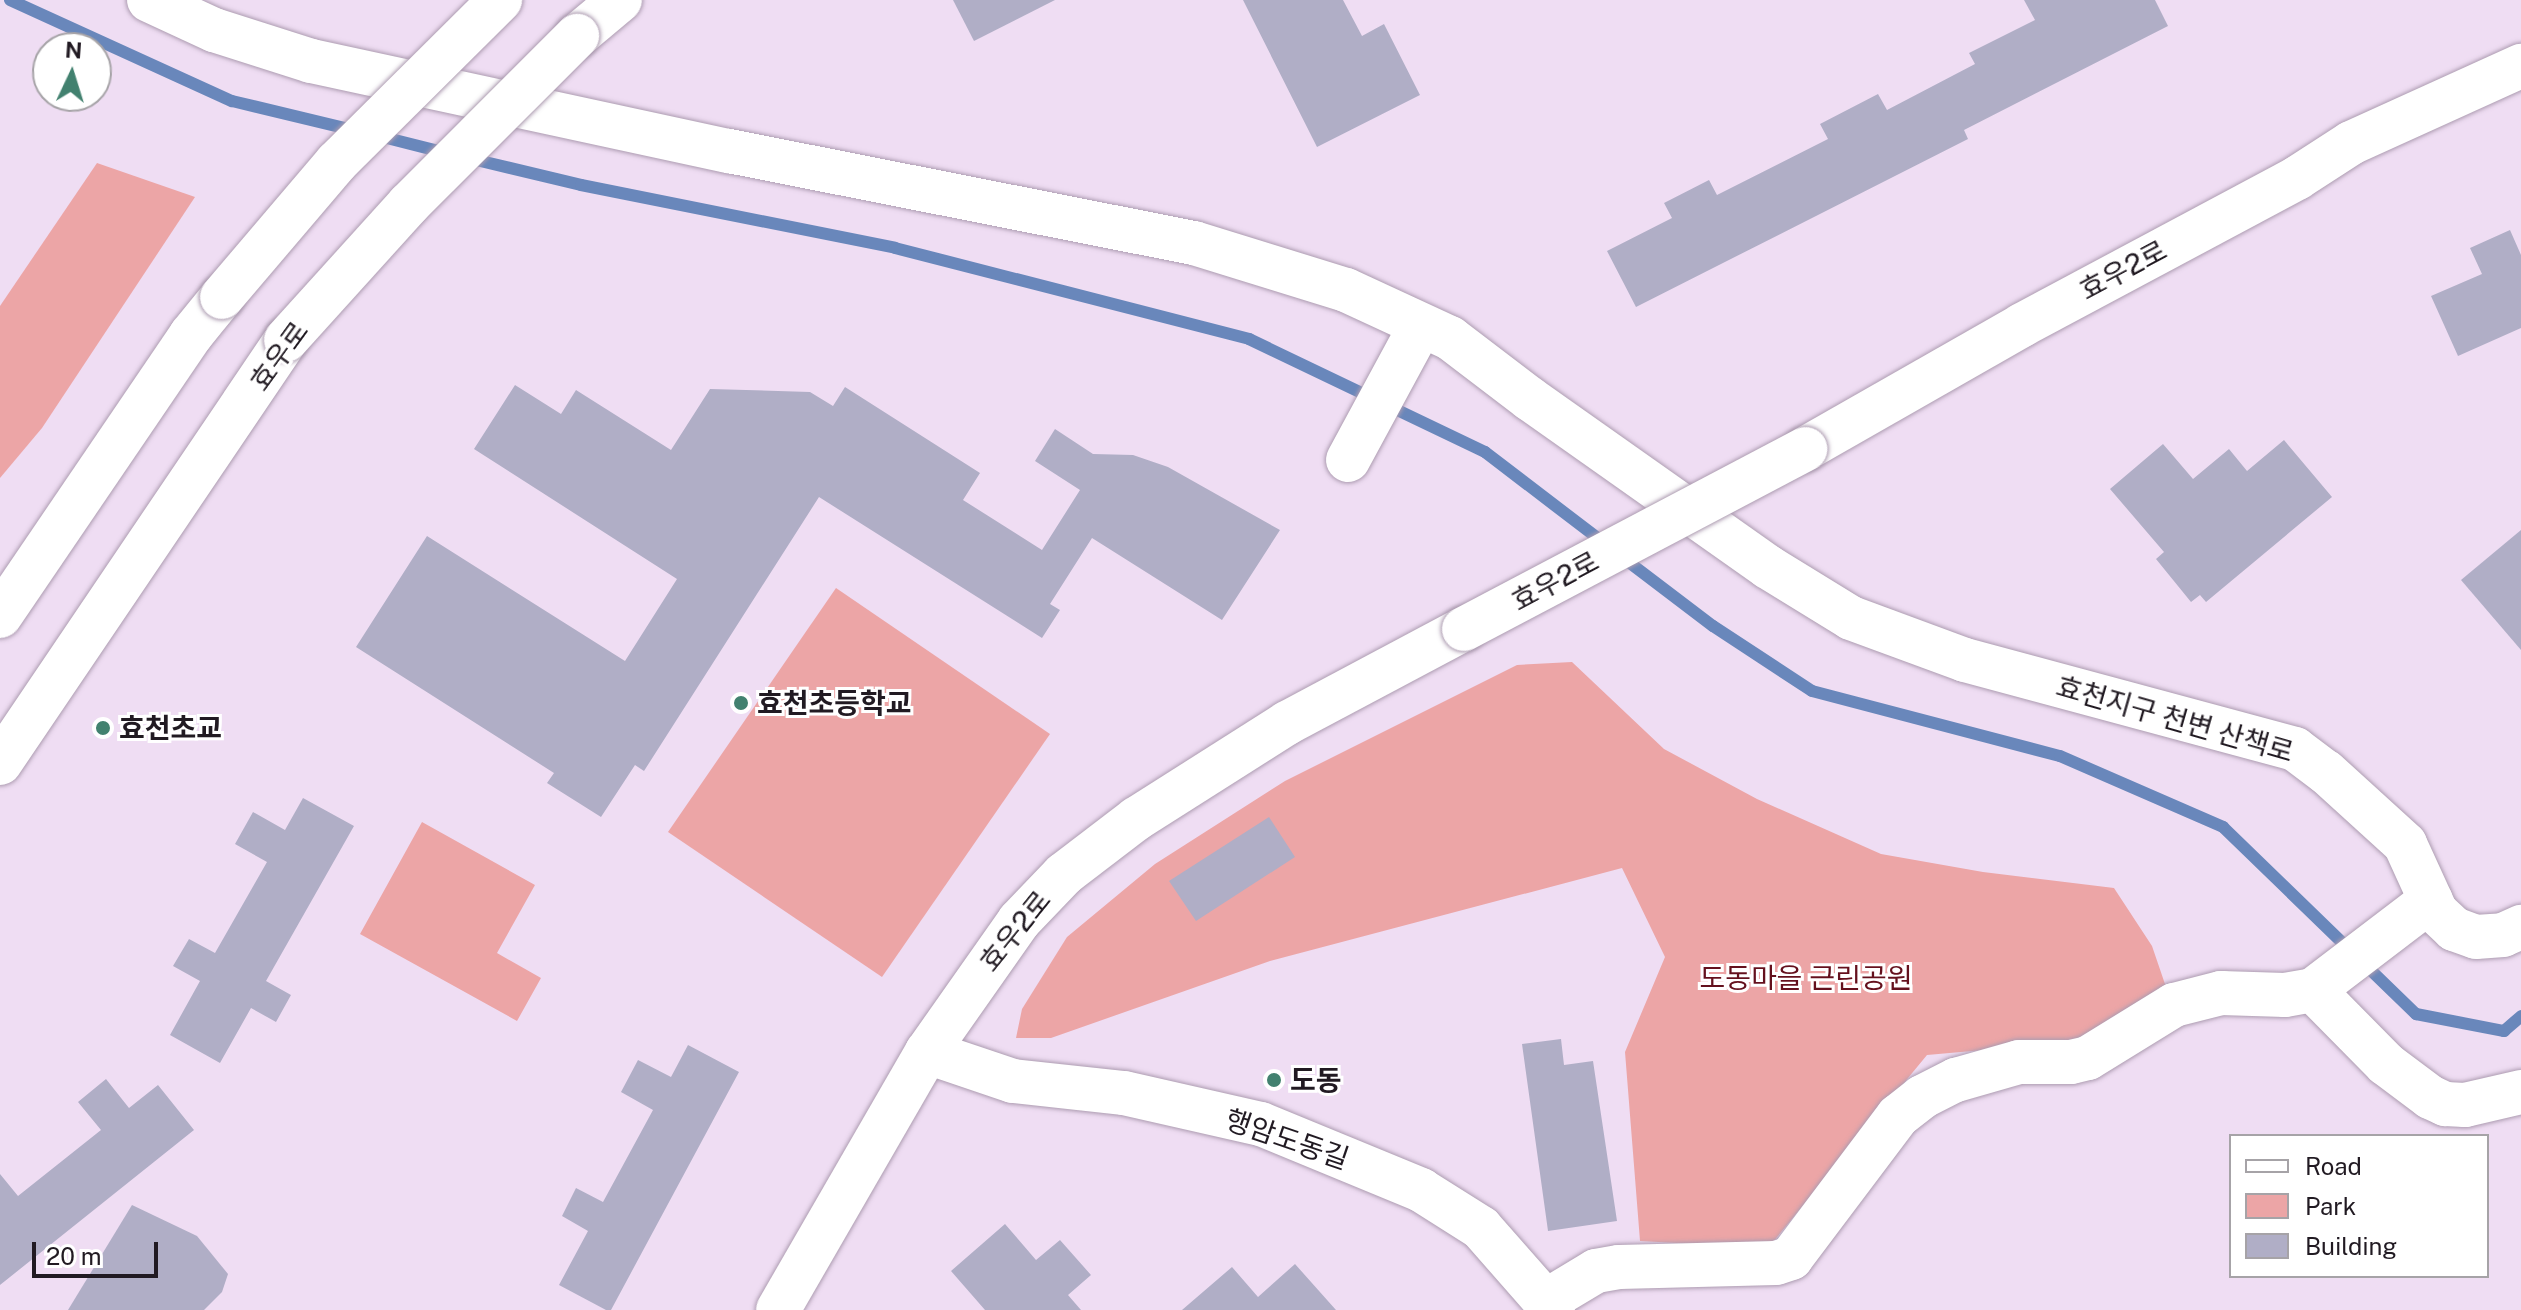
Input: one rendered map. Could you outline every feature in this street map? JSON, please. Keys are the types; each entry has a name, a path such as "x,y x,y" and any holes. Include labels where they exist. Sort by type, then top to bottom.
{"street":[{"name":"효천지구 천변 산책로","path":"149,0 214,30 311,61 729,151 1194,243 1346,290 1414,338 1450,338 1530,399 1768,567 1851,618 1965,660 2295,749 2326,772 2405,844 2436,912 2454,929 2476,937 2503,935 2521,927"},
{"path":"0,616 191,335 337,162 500,0"},
{"name":"효우로","path":"0,763 286,340 409,204 577,36 620,0"},
{"name":"효우2로","path":"778,1310 927,1052 1019,921 1064,874 1136,819 1287,723 1805,449 2022,325 2297,178 2351,143 2521,66"},
{"path":"1353,451 1414,338"},
{"path":"1550,1306 1596,1271 1619,1267 1776,1263 1791,1258 1898,1116 1922,1097 1956,1080 2019,1062 2071,1062 2088,1058 2174,1005 2221,993 2285,995 2324,982 2431,900"},
{"path":"2324,982 2386,1064 2430,1097 2445,1104 2465,1105 2521,1092"},
{"name":"행암도동길","path":"927,1052 1013,1081 1124,1093 1261,1124 1421,1190 1481,1228 1550,1306"}],"green space":[{"path":"97,163 195,197 42,428 0,478 0,306"},
{"path":"836,588 1050,734 882,977 668,832"},
{"name":"도동마을 근린공원","path":"1572,662 1664,749 1757,799 1881,854 1983,872 2114,888 2152,946 2166,987 2075,1054 2029,1046 1927,1055 1768,1248 1640,1241 1625,1052 1665,957 1622,868 1270,961 1051,1038 1016,1038 1022,1009 1067,937 1155,864 1285,781 1517,665"},
{"path":"422,822 535,885 497,953 541,978 517,1021 360,934"}],"building":[{"path":"953,0 1055,0 974,41"},
{"path":"1243,0 1343,0 1362,36 1384,24 1420,95 1317,147"},
{"path":"2024,0 2155,0 2168,26 1964,130 1968,139 1636,307 1607,251 1672,218 1664,203 1709,180 1717,195 1828,139 1820,124 1878,94 1887,110 1975,64 1969,53 2035,20"},
{"path":"2510,230 2521,255 2521,328 2458,356 2431,296 2482,274 2470,248"},
{"path":"515,385 561,414 576,390 671,450 710,389 810,392 833,406 845,387 980,473 963,500 1042,550 1080,490 1035,461 1055,429 1093,454 1133,455 1168,467 1280,530 1222,620 1092,538 1050,604 1060,610 1042,638 819,497 644,771 635,765 601,817 547,783 554,773 356,647 427,536 625,661 677,579 474,449"},
{"path":"2284,440 2332,497 2206,602 2200,595 2191,602 2156,559 2164,552 2110,489 2163,444 2193,479 2229,449 2247,471"},
{"path":"2521,530 2521,650 2461,580"},
{"path":"303,798 354,826 266,981 291,995 276,1022 251,1008 220,1063 170,1035 200,981 173,966 189,939 215,953 267,862 235,844 253,812 285,830"},
{"path":"1269,817 1295,857 1196,921 1169,881"},
{"path":"1561,1039 1564,1065 1593,1061 1617,1221 1548,1231 1522,1044"},
{"path":"688,1045 739,1072 611,1310 606,1310 559,1285 588,1231 562,1216 576,1188 603,1202 653,1110 621,1092 638,1060 671,1077"},
{"path":"106,1079 129,1108 158,1085 194,1130 0,1285 0,1174 18,1196 101,1130 78,1102"},
{"path":"132,1205 197,1236 228,1274 222,1292 204,1310 68,1310"},
{"path":"1005,1224 1036,1260 1060,1240 1091,1275 1068,1295 1081,1310 985,1310 951,1271"},
{"path":"1295,1264 1336,1310 1182,1310 1232,1267 1258,1297"}],"waterway":[{"path":"10,0 232,101 357,131"},
{"path":"375,135 446,153"},
{"path":"468,158 581,185 895,248 1249,339 1485,452 1604,543"},
{"path":"1622,557 1713,626 1812,691 2060,756 2223,827 2416,1014 2504,1031 2521,1016"}],"place":[{"name":"효천초등학교","path":"741,703"},
{"name":"효천초교","path":"103,728"},
{"name":"도동","path":"1274,1080"}]}
